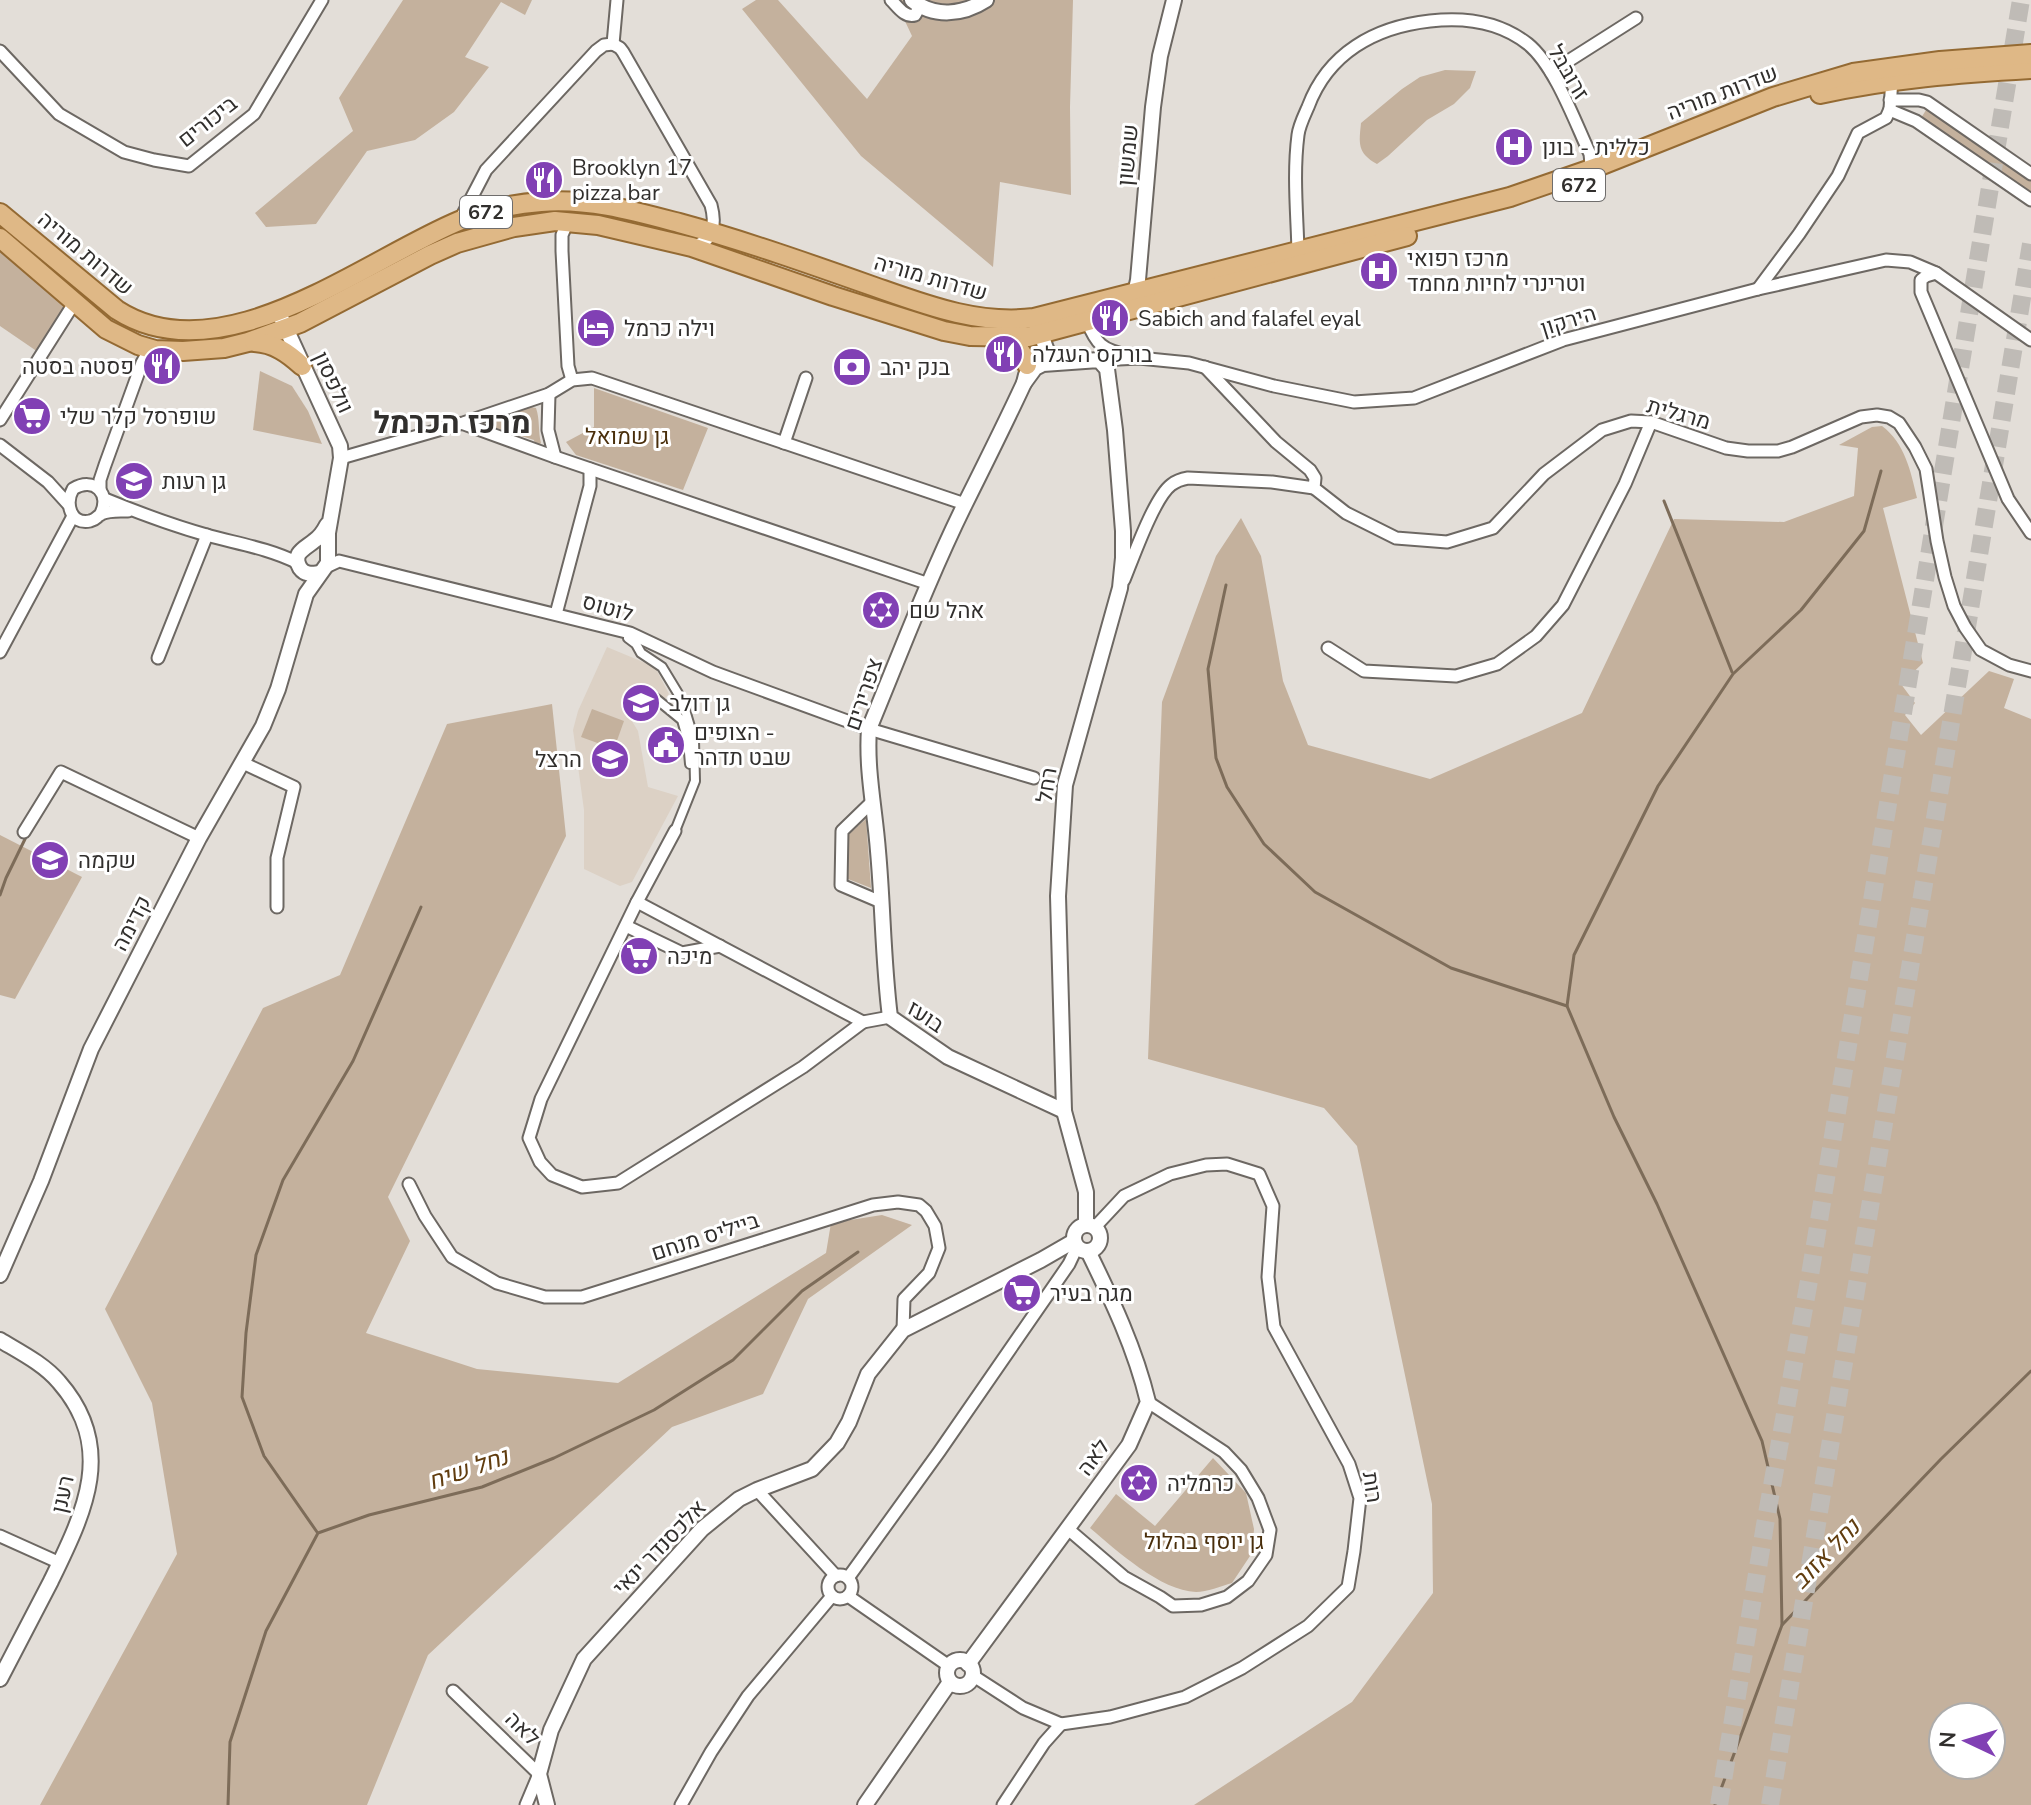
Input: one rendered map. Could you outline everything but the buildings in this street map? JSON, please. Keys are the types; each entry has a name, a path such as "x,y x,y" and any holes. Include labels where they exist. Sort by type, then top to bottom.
{"main road":[{"name":"שדרות מוריה","path":"0,213 117,310 158,328 216,329 242,324 278,311 459,221 527,204 579,202 633,210 712,232 939,309 1001,320 1034,330 1136,293 1510,197 1596,162 1806,86 1853,73 1940,61 2031,54"},
{"name":"שדרות מוריה","path":"0,238 106,329 155,350 209,350 248,342 286,329 457,243 514,227 555,221 627,231 692,247 919,324 970,336 1001,338 1087,321 1519,207 1808,97 1850,87 1890,97 1930,76 2031,69"},
{"path":"1001,338 1017,346 1023,354 1026,374"},
{"path":"248,342 274,346 302,366"}],"street":[{"name":"ביכורים","path":"0,51 59,114 124,152 189,166 254,114 322,0"},
{"path":"613,44 617,0"},
{"path":"891,0 911,16 915,15 916,3 936,12 962,12 986,0"},
{"name":"שמשון","path":"1125,311 1136,293 1153,107 1160,56 1174,0"},
{"path":"1551,72 1636,18"},
{"name":"זרובבל","path":"1298,251 1295,179 1298,132 1313,94 1330,66 1351,48 1386,31 1418,22 1450,19 1494,24 1511,32 1529,45 1551,72 1596,162"},
{"path":"459,221 486,170 596,51 604,45 613,44 623,52 706,194 714,215 712,232 705,243 692,247"},
{"path":"1758,289 1838,176 1858,133 1886,118 1896,73 1908,66"},
{"path":"1930,76 1931,105"},
{"path":"1890,97 1919,100 1931,105 2031,174"},
{"path":"1890,97 1916,121 2031,200"},
{"path":"1578,186 1596,162"},
{"path":"568,221 562,235 562,251 568,366 572,380"},
{"name":"הירקון","path":"1099,360 1139,358 1175,361 1354,402 1414,398 1563,340 1758,289 1886,260 1910,262 1936,273 2031,340"},
{"path":"1936,273 1921,280 1921,292 2008,499 2031,533"},
{"path":"0,420 72,306 72,300"},
{"name":"וולפסון","path":"278,311 340,446 341,458"},
{"path":"1087,321 1101,346 1139,358"},
{"path":"1034,330 1048,355 1061,362"},
{"name":"צפרירים","path":"890,1017 867,755 869,729 929,584 1026,374 1034,330"},
{"path":"100,515 105,505 102,494 105,465 142,363 147,354 155,350"},
{"path":"1026,374 1046,363 1099,360"},
{"name":"רחל","path":"1090,1225 1086,1192 1064,1111 1058,896 1065,785 1120,588 1123,531 1115,430 1107,369 1099,360"},
{"name":"מרגלית","path":"1205,367 1276,442 1310,470 1315,478 1314,488 1346,513 1396,538 1447,542 1493,528 1544,474 1602,430 1631,421 1651,422 1726,448 1778,451 1861,417 1889,417 1899,423 1926,469 1945,577 1954,606 1965,627 1981,650 2009,665 2031,671"},
{"path":"68,504 73,489 85,484 92,485 132,511 207,535 313,560 329,521 341,458 463,423 549,394 572,380 585,378 603,381 965,504"},
{"path":"784,443 806,378"},
{"path":"549,394 548,430 555,457"},
{"path":"1328,648 1364,671 1456,676 1497,664 1536,636 1563,605 1619,497 1651,422"},
{"path":"463,423 929,584"},
{"path":"0,445 48,482 68,504 73,516 85,521 115,511 132,511"},
{"path":"556,614 590,486 590,469"},
{"path":"1120,588 1158,500 1169,486 1180,479 1272,482 1314,488"},
{"path":"48,482 73,489"},
{"path":"0,652 73,516"},
{"path":"158,658 207,535"},
{"name":"לוטוס","path":"313,560 339,561 630,633 713,672 869,729 1034,778"},
{"name":"קדימה","path":"0,1275 41,1181 91,1049 199,838 263,726 278,689 313,560"},
{"path":"630,633 628,638 641,653 662,667 682,700 694,740 695,781 675,831 637,902 541,1099 529,1138 540,1162 552,1175 582,1187 618,1183 803,1067 863,1022 637,902"},
{"path":"649,693 682,720 688,741 692,789"},
{"path":"665,706 674,695"},
{"path":"243,763 294,787 277,858 277,907"},
{"path":"24,832 61,772 199,838"},
{"path":"873,801 842,831 841,885 881,902"},
{"path":"626,926 682,953 721,946"},
{"name":"בועז","path":"863,1022 890,1017 948,1057 1064,1111"},
{"name":"רות","path":"1061,1724 1110,1717 1185,1697 1242,1668 1308,1626 1348,1587 1360,1498 1349,1464 1274,1327 1268,1277 1273,1206 1259,1174 1227,1164 1206,1165 1170,1174 1124,1196 1090,1225"},
{"name":"בייליס מנחם","path":"409,1184 425,1216 452,1257 497,1283 545,1297 582,1297 873,1205 898,1202 919,1205 935,1226 939,1248 929,1273 904,1299 903,1330"},
{"path":"1068,1529 1124,1577 1173,1606 1201,1605 1227,1597 1248,1581 1266,1555 1270,1530 1258,1498 1241,1470 1224,1452 1148,1402 1116,1308 1080,1246 1075,1232 1077,1228 1090,1225 1100,1232 1101,1239 1096,1247 1080,1246"},
{"path":"832,1596 828,1586 830,1580 842,1577 939,1452 1080,1246"},
{"name":"אלכסנדר ינאי","path":"526,1805 539,1774 551,1730 584,1659 702,1529 739,1499 812,1469 837,1443 868,1374 903,1330 1041,1260 1080,1246"},
{"name":"רענן","path":"0,1340 58,1380 84,1420 91,1449 89,1482 80,1522 0,1679"},
{"name":"לאה","path":"970,1669 1129,1445 1148,1402"},
{"path":"757,1490 852,1589 842,1599 832,1596"},
{"path":"0,1536 60,1563"},
{"path":"681,1805 748,1696 832,1596"},
{"path":"848,1596 950,1674 961,1686 969,1682 970,1669"},
{"path":"865,1805 958,1661 1023,1708 1061,1724 1044,1743 1003,1805"},
{"name":"לאה","path":"453,1691 539,1774 547,1805"}],"shaded area":[{"name":"הרצל","path":"607,647 655,667 669,694 663,701 650,686 622,705 638,731 648,787 678,796 632,882 620,886 584,869 584,810 573,730 578,711"}],"green space":[{"path":"403,0 532,0 525,15 501,2 465,57 489,67 454,112 415,140 367,151 316,224 266,227 255,213 353,131 339,98"},
{"path":"756,0 778,0 867,99 912,36 895,0 1073,0 1071,195 1000,182 993,267 861,156 742,9"},
{"path":"1445,70 1476,71 1470,88 1454,104 1427,120 1377,164 1370,160 1361,147 1361,123 1420,77"},
{"path":"1928,107 2031,179 2031,195 1921,118"},
{"path":"0,250 64,299 66,307 38,352 0,326"},
{"path":"260,371 292,386 308,411 322,444 253,430"},
{"name":"גן שמואל","path":"594,388 708,428 683,490 576,455 566,442 594,427"},
{"path":"536,408 538,417 541,443 538,446 534,440 490,426 490,421"},
{"path":"1882,426 1896,441 1906,459 1917,498 1883,508 1923,663 1901,684 1915,703 1905,715 1921,735 1989,671 2014,679 2004,708 2031,719 2031,1805 1194,1805 1352,1702 1433,1593 1432,1504 1357,1146 1324,1108 1148,1059 1162,702 1216,556 1241,518 1261,556 1283,681 1308,745 1430,779 1582,713 1674,519 1784,522 1854,496 1858,448 1839,445 1872,427"},
{"path":"552,704 566,836 388,1197 410,1241 366,1333 477,1369 618,1383 826,1253 831,1223 882,1215 912,1225 808,1299 763,1394 672,1427 428,1655 367,1805 40,1805 177,1554 152,1403 105,1309 263,1008 340,975 447,724"},
{"path":"592,709 624,721 614,749 581,737"},
{"path":"866,819 871,888 848,879 849,834"},
{"path":"0,835 82,877 15,999 0,995"},
{"name":"גן יוסף בהלול","path":"1213,1458 1246,1493 1254,1529 1252,1553 1232,1583 1196,1592 1168,1585 1140,1568 1090,1528 1116,1494 1155,1526"}],"waterway":[{"path":"1782,1625 1780,1519 1762,1441 1657,1204 1614,1117 1567,1006 1574,955 1658,786 1733,674 1801,610 1864,531 1881,471"},
{"path":"1664,501 1732,672"},
{"path":"1226,585 1208,669 1216,758 1227,787 1264,844 1315,892 1451,968 1567,1006"},
{"path":"0,895 27,835"},
{"path":"317,1532 264,1456 242,1397 256,1255 283,1180 353,1061 421,907"},
{"name":"נחל שיח","path":"228,1805 230,1742 266,1631 318,1533 369,1515 482,1487 554,1458 654,1410 733,1360 802,1291 858,1252"},
{"name":"נחל אזוב","path":"1715,1805 1782,1625 1941,1459 2031,1371"}],"tunnel":[{"path":"1719,1805 2021,0"},
{"path":"1770,1805 2031,244"}],"place":[{"name":"כללית - בונן","path":"1514,147"},
{"name":"Brooklyn 17 pizza bar","path":"544,180"},
{"name":"מרכז רפואי וטרינרי לחיות מחמד","path":"1379,271"},
{"name":"Sabich and falafel eyal","path":"1110,318"},
{"name":"וילה כרמל","path":"596,328"},
{"name":"בורקס העגלה","path":"1004,354"},
{"name":"פסטה בסטה","path":"162,366"},
{"name":"בנק יהב","path":"852,367"},
{"name":"שופרסל קלר שלי","path":"32,416"},
{"name":"גן רעות","path":"134,481"},
{"name":"אהל שם","path":"881,610"},
{"name":"גן דולב","path":"641,703"},
{"name":"הצופים - שבט תדהר","path":"666,745"},
{"name":"הרצל","path":"610,759"},
{"name":"שקמה","path":"50,860"},
{"name":"מיכה","path":"639,956"},
{"name":"מגה בעיר","path":"1022,1293"},
{"name":"כרמליה","path":"1139,1483"}],"district":[{"name":"מרכז הכרמל","path":"452,423"}]}
